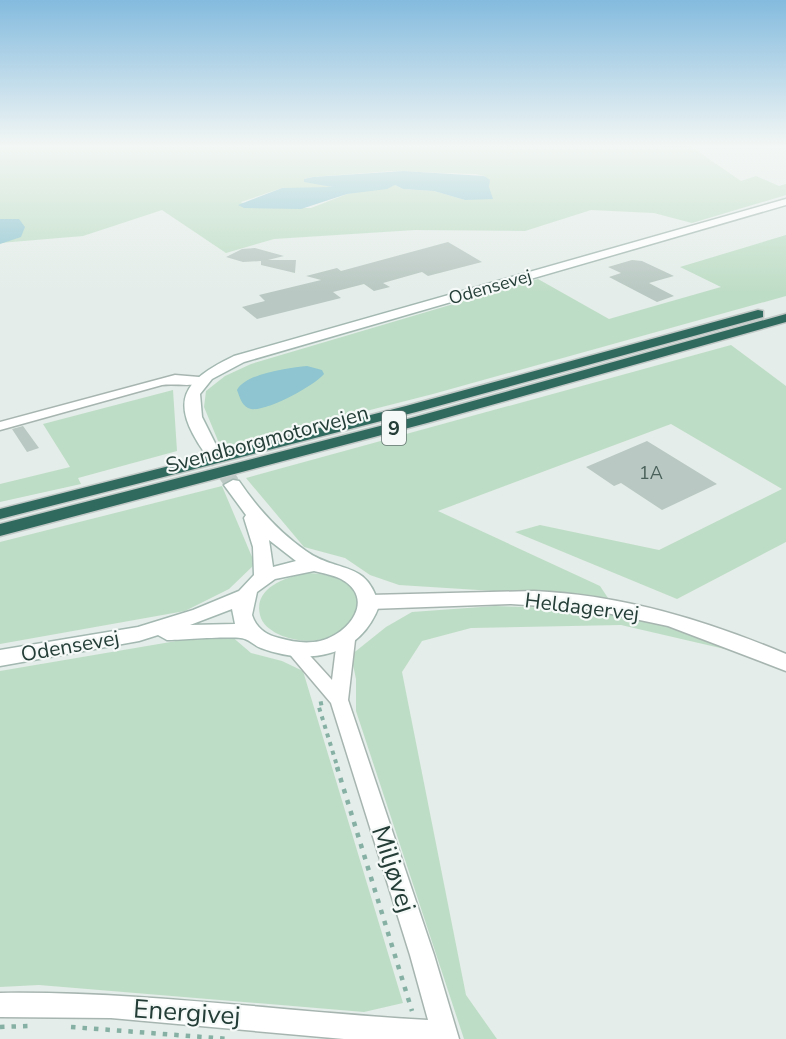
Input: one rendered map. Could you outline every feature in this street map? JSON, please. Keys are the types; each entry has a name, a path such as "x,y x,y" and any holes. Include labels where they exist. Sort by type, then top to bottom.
{"highway":[{"name":"Svendborgmotorvejen","path":"0,514 422,406 786,306"},
{"name":"Svendborgmotorvejen","path":"0,530 444,414 786,318"}],"main road":[{"name":"Odensevej","path":"199,381 216,369 259,352 786,202"},
{"path":"199,381 192,394 191,413 210,448"},
{"path":"233,485 252,514 281,543 314,565"},
{"path":"252,514 262,547 264,577"},
{"path":"314,565 345,573 358,580 370,602 364,622 346,640 322,649 296,651 277,648 261,641 249,631 243,619 242,607 246,595 264,577 296,566 314,565"},
{"name":"Odensevej","path":"0,658 140,634 200,615 246,595"},
{"name":"Heldagervej","path":"370,602 495,597 559,599 620,608 676,622 786,663"},
{"name":"Odensevej","path":"140,634 249,631"}],"street":[{"path":"0,426 161,381 175,379 199,381"},
{"name":"Miljøvej","path":"339,700 346,640"},
{"name":"Miljøvej","path":"296,651 339,700 422,955 445,1037"},
{"name":"Energivej","path":"0,1005 106,1005 227,1014 445,1037"}],"path":[{"path":"339,700 318,704 329,733 419,1033"},
{"path":"0,1027 35,1026"},
{"path":"58,1026 127,1029 229,1039"}],"green space":[{"path":"0,194 263,194 241,202 249,208 311,208 346,194 446,194 465,200 475,194 786,194 692,223 654,213 591,210 525,231 415,230 274,239 226,253 162,210 83,236 0,243"},
{"path":"786,235 786,296 433,394 221,448 204,407 206,391 225,376 251,364 538,279 609,319 721,287 680,267"},
{"path":"731,345 786,386 786,542 677,599 515,532 540,525 659,550 782,489 671,424 438,511 600,586 608,598 399,585 370,575 345,558 304,547 246,478"},
{"path":"173,390 177,451 78,478 81,484 0,502 0,484 70,467 43,424"},
{"path":"222,486 255,564 229,589 185,611 0,644 0,542"},
{"path":"309,573 337,579 353,589 358,603 354,617 342,630 324,638 302,641 278,634 261,618 259,605 262,597 267,590 282,580"},
{"path":"495,606 594,609 683,626 729,650 621,625 471,628 422,641 402,672 466,995 497,1039 464,1039 356,711 356,679 351,655 386,627 412,612"},
{"path":"230,635 251,653 282,661 303,671 403,1003 364,1012 39,985 0,987 0,671 194,638"}],"water":[{"path":"265,194 346,194 301,209 244,208 238,205"},
{"path":"446,194 491,194 493,199 465,200"},
{"path":"0,219 19,219 25,227 21,237 0,244"},
{"path":"307,366 322,370 324,374 300,391 267,406 251,409 242,402 237,390 249,379 269,372"}],"building":[{"path":"448,242 482,262 428,276 422,272 383,283 390,287 374,291 364,284 333,292 341,298 257,319 242,307 265,301 259,295 321,280 306,276 337,268 341,271"},
{"path":"255,248 284,256 268,260 296,260 295,273 261,265 261,261 243,262 226,257 242,249"},
{"path":"632,260 642,261 674,276 649,283 674,296 657,302 609,277 621,273 608,267"},
{"path":"23,426 39,448 27,452 12,429"},
{"path":"647,441 717,484 662,510 621,483 614,486 586,467"}],"tunnel":[{"path":"210,449 233,485"}]}
